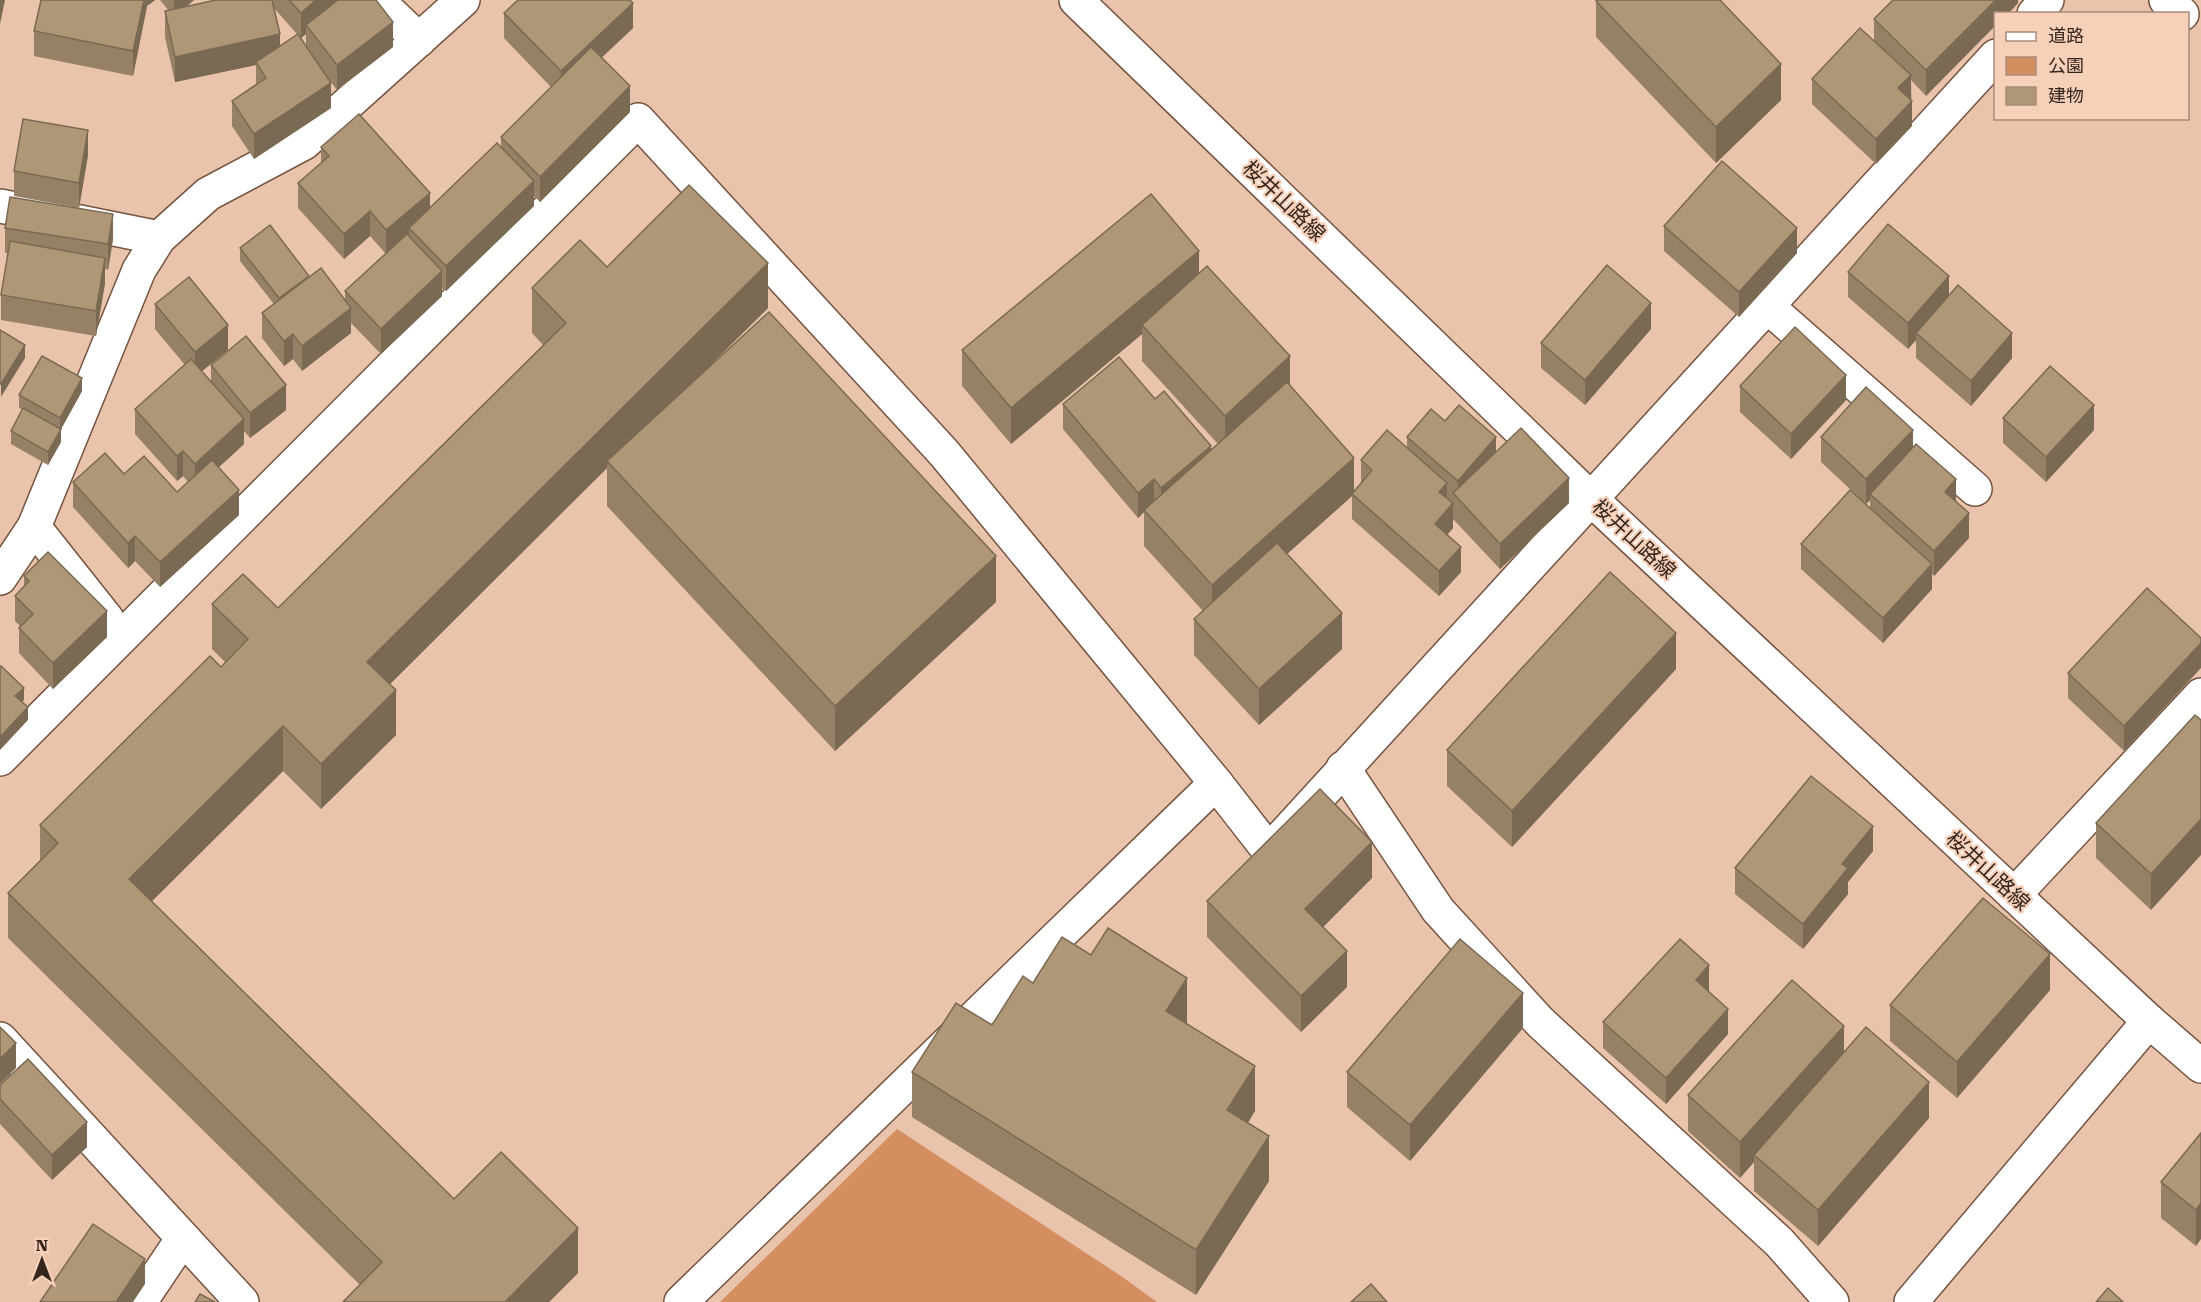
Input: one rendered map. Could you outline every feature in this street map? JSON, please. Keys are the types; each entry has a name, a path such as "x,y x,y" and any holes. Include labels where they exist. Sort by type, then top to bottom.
{"street":[{"path":"377,0 419,40"},
{"path":"0,578 34,526 139,270 159,238 208,194 304,143 463,0"},
{"name":"桜井山路線","path":"1076,0 1590,498 2014,895 2201,1066"},
{"path":"2036,12 2047,0"},
{"path":"2166,0 2180,12"},
{"path":"2189,20 2201,30"},
{"path":"0,759 638,120 944,453 1269,850 1994,57"},
{"path":"0,206 159,238"},
{"path":"1767,306 1975,489"},
{"path":"34,526 122,638"},
{"path":"2014,895 2201,695"},
{"path":"1343,768 1438,910 1540,1022 1779,1242 1832,1302"},
{"path":"681,1302 1216,783"},
{"path":"1911,1302 2149,1020"},
{"path":"0,1039 242,1302"},
{"path":"140,1302 183,1238"}],"green space":[{"path":"897,1129 1121,1276 1157,1302 720,1302"}],"building":[{"path":"41,0 144,0 133,51 34,31"},
{"path":"216,0 272,0 280,34 175,57 165,11"},
{"path":"289,0 316,0 301,13"},
{"path":"338,0 376,0 393,22 337,65 306,25"},
{"path":"518,0 630,0 633,3 561,71 504,13"},
{"path":"1597,0 1720,0 1781,64 1716,127"},
{"path":"1893,0 1996,0 1926,70 1874,19"},
{"path":"1860,28 1911,75 1898,88 1912,101 1876,139 1812,79"},
{"path":"298,34 331,83 254,134 232,101 266,78 256,62"},
{"path":"591,47 630,86 540,177 501,137"},
{"path":"359,114 430,193 386,230 370,211 344,234 298,183 329,156 321,147"},
{"path":"23,119 88,130 79,183 14,171"},
{"path":"497,143 534,181 446,266 409,228"},
{"path":"1722,161 1797,228 1739,292 1664,226"},
{"path":"689,185 768,263 367,662 396,690 321,764 283,726 129,879 454,1199 501,1152 578,1228 505,1302 343,1302 382,1262 8,893 58,843 40,825 210,656 221,667 248,639 212,604 243,574 278,608 566,323 532,288 580,240 607,267"},
{"path":"1151,194 1199,251 1011,408 962,350"},
{"path":"10,197 113,214 108,244 5,228"},
{"path":"1888,224 1949,276 1908,323 1848,272"},
{"path":"270,225 309,276 279,298 240,248"},
{"path":"407,234 442,271 381,329 345,291"},
{"path":"10,241 105,258 96,311 1,295"},
{"path":"1607,265 1651,303 1585,380 1541,343"},
{"path":"1207,266 1290,356 1225,416 1142,325"},
{"path":"321,268 351,308 302,346 293,334 284,341 262,313"},
{"path":"189,277 228,325 195,352 155,304"},
{"path":"1958,285 2012,333 1971,381 1916,333"},
{"path":"769,312 996,556 835,706 607,461"},
{"path":"1795,327 1846,375 1791,434 1740,386"},
{"path":"0,330 25,345 1,384 0,384"},
{"path":"246,336 286,385 250,413 211,365"},
{"path":"42,356 82,378 60,418 19,395"},
{"path":"1119,357 1155,399 1164,391 1211,446 1161,488 1154,479 1138,493 1063,404"},
{"path":"191,359 244,419 195,464 183,451 177,456 135,409"},
{"path":"2050,366 2094,405 2046,457 2003,418"},
{"path":"1287,382 1354,458 1212,585 1144,510"},
{"path":"1866,387 1913,430 1866,479 1821,437"},
{"path":"1459,405 1496,437 1458,481 1407,437 1431,409 1445,421"},
{"path":"23,408 61,429 48,452 11,431"},
{"path":"1521,428 1569,478 1500,544 1453,493"},
{"path":"1387,430 1447,483 1439,492 1453,503 1435,524 1461,547 1439,571 1352,494 1372,470 1361,460"},
{"path":"1916,444 1956,479 1945,492 1969,513 1934,551 1870,494"},
{"path":"105,453 124,474 144,456 177,492 212,460 239,490 160,562 135,536 128,543 73,482"},
{"path":"1850,490 1932,564 1883,618 1801,544"},
{"path":"1277,543 1342,613 1259,689 1194,619"},
{"path":"48,552 107,611 53,663 19,628 33,614 15,596 29,581 24,576"},
{"path":"1610,572 1676,633 1512,811 1447,750"},
{"path":"2147,588 2201,638 2201,643 2124,726 2068,673"},
{"path":"0,667 24,688 15,696 28,707 0,737"},
{"path":"2195,715 2201,720 2201,819 2151,874 2096,823"},
{"path":"1811,776 1873,826 1842,864 1848,868 1803,924 1735,868"},
{"path":"1320,789 1372,842 1305,909 1347,951 1301,996 1207,901"},
{"path":"1983,898 2050,954 1957,1062 1890,1005"},
{"path":"1108,928 1187,978 1166,1011 1255,1066 1227,1110 1269,1136 1196,1250 912,1072 956,1003 992,1025 1023,976 1033,983 1062,937 1091,955"},
{"path":"1460,939 1523,993 1410,1125 1347,1072"},
{"path":"1680,939 1709,965 1696,980 1728,1009 1666,1078 1603,1022"},
{"path":"1792,980 1844,1026 1740,1142 1688,1095"},
{"path":"0,1027 16,1043 0,1059"},
{"path":"1866,1027 1929,1082 1818,1210 1754,1155"},
{"path":"28,1059 87,1122 52,1155 0,1099 0,1085"},
{"path":"2201,1133 2201,1203 2196,1210 2161,1182"},
{"path":"93,1224 145,1259 116,1302 40,1302"},
{"path":"1371,1284 1387,1302 1351,1302"},
{"path":"2108,1288 2123,1302 2096,1302"},
{"path":"200,1294 215,1302 195,1302"}]}
